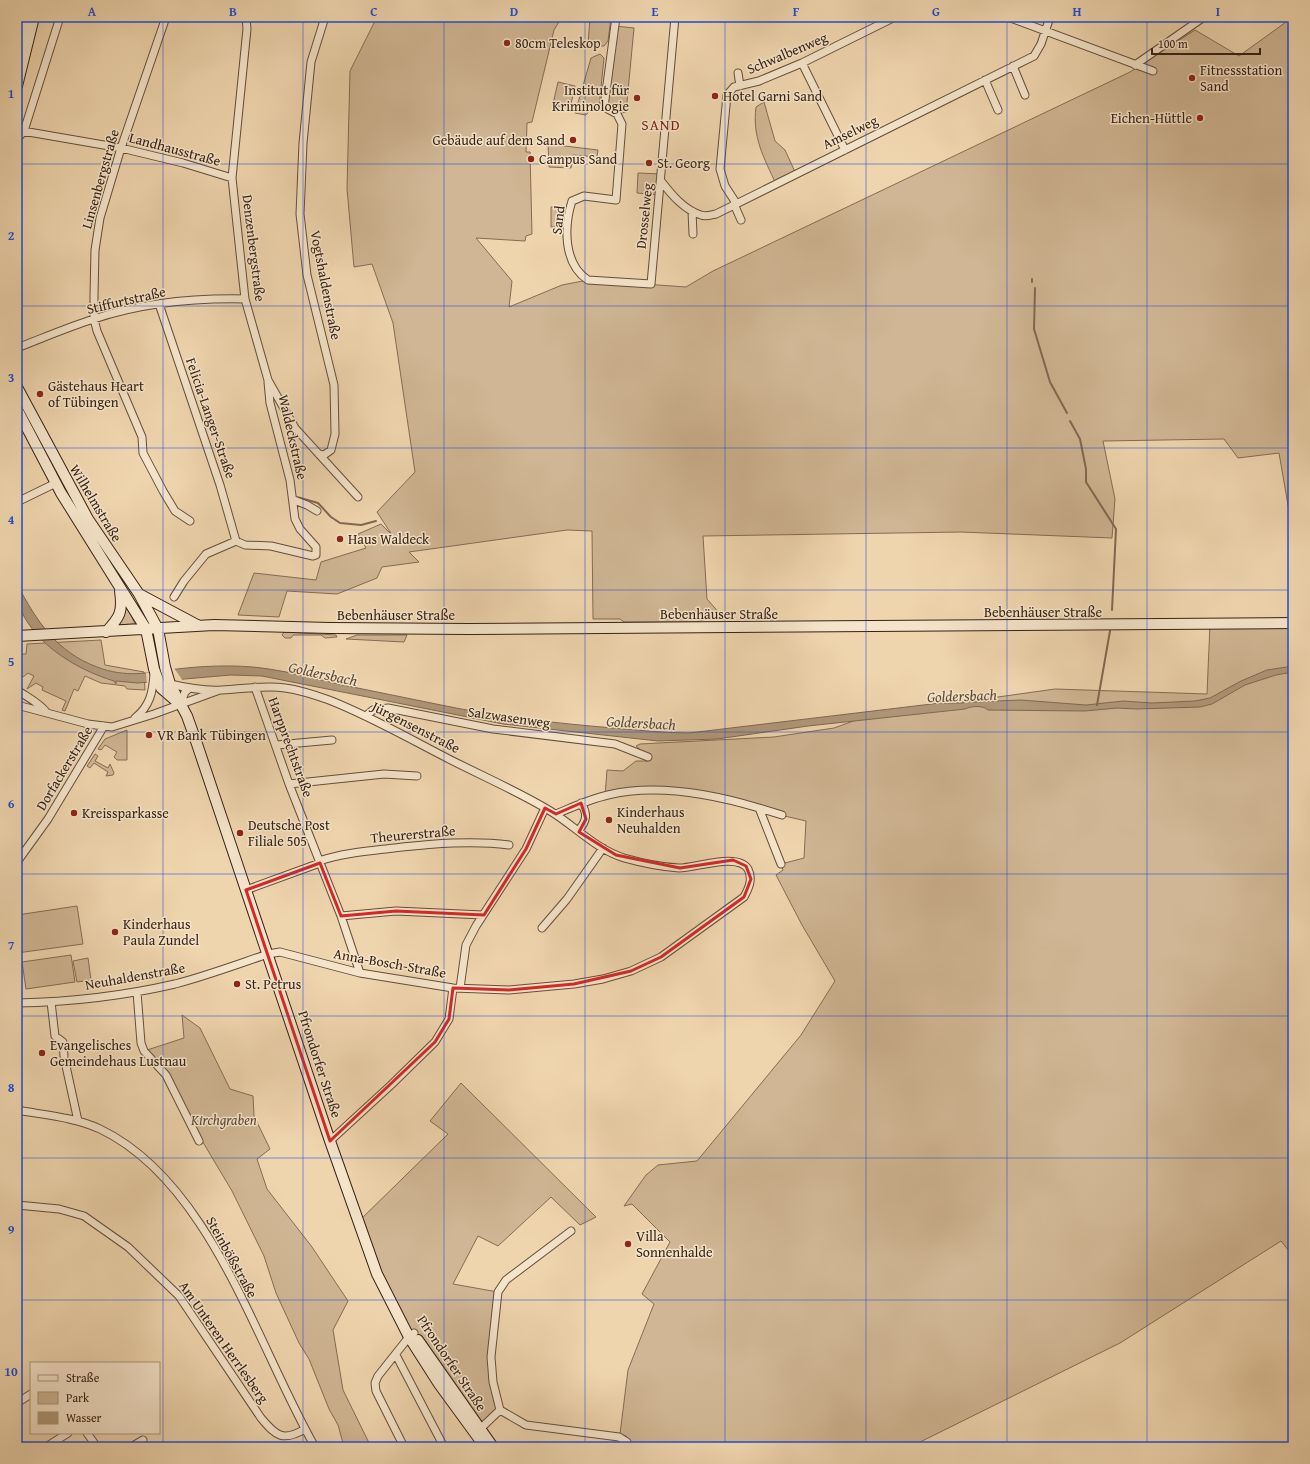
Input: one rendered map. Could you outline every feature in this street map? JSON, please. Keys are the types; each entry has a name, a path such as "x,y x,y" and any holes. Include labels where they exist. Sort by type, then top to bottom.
{"main road":[{"path":"17,45 25,17"},
{"path":"17,86 34,17"},
{"name":"Wilhelmstraße","path":"17,387 88,519 139,594 158,629"},
{"name":"Wilhelmstraße","path":"17,409 56,483 146,629"},
{"path":"106,632 122,610 120,587"},
{"path":"139,594 199,626"},
{"name":"Bebenhäuser Straße","path":"17,636 199,626 477,629 1293,624"},
{"name":"Pfrondorfer Straße","path":"146,629 154,669 161,686 180,705 190,724 330,1142 377,1274 439,1384 477,1432 493,1447"},
{"name":"Pfrondorfer Straße","path":"158,629 165,667 161,686"},
{"name":"Pfrondorfer Straße","path":"477,1432 485,1447"}],"street":[{"path":"17,139 60,17"},
{"name":"Linsenbergstraße","path":"166,17 121,148 99,224 95,250 94,319 97,331 142,438 143,453 175,511 190,521"},
{"name":"Denzenbergstraße","path":"246,17 247,29 232,178 245,299 268,380 295,428 358,497"},
{"path":"247,29 250,17"},
{"name":"Vogtshaldenstraße","path":"319,454 324,455 331,450 334,434 334,385 308,275 300,214 303,143 310,62 324,17"},
{"name":"Sand","path":"588,280 581,276 573,265 569,254 569,209 572,201 584,196 616,200 622,124 617,114 604,107 616,17"},
{"name":"Drosselweg","path":"588,280 651,284 675,17"},
{"name":"Schwalbenweg","path":"741,220 735,203 725,186 720,169 727,95 734,87 759,81 802,63 895,17"},
{"path":"1008,17 1153,71"},
{"name":"Amselweg","path":"661,180 675,198 692,211 701,215 716,214 735,203 1034,56 1041,44 1050,17"},
{"path":"1135,65 1204,17"},
{"path":"802,63 845,150"},
{"path":"1013,66 1025,95"},
{"path":"738,73 740,86"},
{"path":"985,80 998,110"},
{"name":"Landhausstraße","path":"20,130 121,148 183,163 232,178"},
{"path":"692,211 693,234"},
{"name":"Stiffurtstraße","path":"17,348 94,319 159,304 199,299 245,299"},
{"name":"Felicia-Langer-Straße","path":"159,304 218,479 236,541"},
{"name":"Waldeckstraße","path":"236,541 245,544 271,546 313,556 316,555 316,547 300,529 295,518 294,500 270,403 268,380"},
{"path":"17,502 56,483"},
{"name":"Waldeckstraße","path":"294,500 317,511"},
{"path":"174,597 204,556 210,551 236,541"},
{"path":"132,721 143,712 161,686"},
{"name":"Jürgensenstraße","path":"161,686 221,690 255,687 284,688 304,692 366,716 545,808 556,814 603,848"},
{"name":"Harpprechtstraße","path":"255,687 360,973"},
{"path":"180,705 186,692 190,688"},
{"path":"17,690 42,706 48,713"},
{"name":"Jürgensenstraße","path":"104,726 112,727 132,721 221,690"},
{"path":"17,705 104,726"},
{"name":"Salzwasenweg","path":"366,716 373,710 388,708 493,729 615,744 648,757"},
{"name":"Dorfackerstraße","path":"17,862 46,822 104,726"},
{"path":"277,745 332,740"},
{"path":"290,784 384,774 417,776"},
{"path":"556,814 581,803 609,794 648,790 666,790 713,798 759,808 782,815"},
{"path":"578,831 586,819 586,811 581,803"},
{"path":"330,1142 435,1042 449,1019 466,945 482,916 526,848 545,808"},
{"path":"759,808 781,864"},
{"name":"Theurerstraße","path":"246,890 319,862 351,854 431,844 482,842 509,845"},
{"path":"542,928 567,899 603,848"},
{"name":"Anna-Bosch-Straße","path":"268,954 283,952 360,973 457,988 510,990 558,986 603,979 632,971 661,957 744,897 751,879 746,866 733,860 680,868 663,866 616,855 603,848"},
{"path":"340,916 396,911 482,916"},
{"name":"Neuhaldenstraße","path":"17,1003 51,1002 136,992 177,983 268,954"},
{"path":"136,992 141,1039 144,1051 166,1075 199,1141"},
{"path":"51,1002 55,1036 63,1042 64,1056"},
{"path":"66,1066 78,1121"},
{"name":"Steinbößstraße","path":"17,1110 78,1121 115,1136 142,1155 182,1199 212,1241 315,1447"},
{"name":"Am Unteren Herrlesberg","path":"17,1204 53,1208 84,1216 128,1247 179,1296 256,1412 274,1433 279,1435 292,1435 305,1429"},
{"path":"571,1231 506,1280 498,1292 491,1358 493,1382 500,1410 526,1425 619,1437 627,1442"},
{"path":"404,1447 375,1387 377,1378 411,1335"},
{"path":"396,1355 444,1447"},
{"path":"17,1403 30,1395"},
{"path":"477,1432 500,1410"},
{"path":"46,1447 66,1434"},
{"path":"89,1434 97,1447"},
{"path":"131,1447 143,1440"}],"highlighted area":[{"path":"581,803 586,819 579,832 616,855 680,868 733,860 746,866 749,872 751,879 744,897 661,957 631,971 574,984 509,990 453,988 449,1019 435,1042 330,1141 246,890 320,863 341,916 396,911 484,915 526,849 545,808 556,814"}],"green space":[{"path":"377,17 562,17 554,30 532,122 527,123 526,152 530,152 532,234 526,236 525,241 476,238 512,281 509,307 562,285 588,280 686,287 713,271 1130,72 1195,30 1239,56 1293,17 1293,511 1289,511 1279,453 1238,458 1224,439 1103,441 1115,499 1112,538 961,532 703,536 707,599 721,615 696,622 624,622 620,619 593,619 592,531 567,530 409,552 419,562 382,567 377,578 337,594 287,591 279,617 238,615 254,573 316,580 321,562 366,548 358,534 381,524 392,535 377,512 415,472 393,323 372,264 354,267 347,189 350,71"},
{"path":"590,17 611,17 608,41 604,46 588,45"},
{"path":"615,26 634,28 626,112 617,114 604,107"},
{"path":"600,54 604,58 599,107 590,110 586,115 575,113 591,58"},
{"path":"558,82 575,86 571,104 562,107 553,104"},
{"path":"764,102 775,141 785,150 796,174 776,184 757,138 755,118 756,107"},
{"path":"548,144 598,150 597,157 573,155 571,168 549,167"},
{"path":"638,173 661,174 659,195 637,193"},
{"path":"564,206 565,226 551,227 551,207"},
{"path":"127,607 135,624 117,625 121,621"},
{"path":"1293,623 1293,1256 1281,1241 1120,1343 910,1447 670,1447 632,1442 626,1436 620,1434 628,1370 654,1304 642,1294 670,1242 632,1204 624,1206 646,1175 658,1165 697,1161 801,1035 835,981 802,925 776,875 783,870 781,864 804,858 806,821 672,790 605,796 607,770 623,771 636,761 648,761 648,754 644,753 636,746 640,744 774,737 834,728 870,715 1055,689 1207,694 1210,624"},
{"path":"284,632 336,635 337,637 325,638 321,635 293,635 291,638 285,638 282,635"},
{"path":"357,635 407,635 404,642 346,639"},
{"path":"101,640 105,665 144,672 145,690 127,689 125,686 101,683 85,676 78,691 74,689 65,711 62,710 66,701 42,690 43,687 36,683 27,689 34,676 28,673 23,677 18,674 17,676 17,656 18,654 26,654 27,644"},
{"path":"127,730 127,760 117,760 114,757 117,752 105,745 101,750 98,749 105,739"},
{"path":"95,754 98,756 95,761 108,768 110,764 114,773 113,775 106,776 108,772 94,763 90,768 87,766"},
{"path":"77,906 83,944 17,953 17,915"},
{"path":"71,955 75,982 26,989 22,962"},
{"path":"88,958 91,980 77,982 73,961"},
{"name":"Kirchgraben","path":"182,1015 200,1028 230,1089 253,1096 254,1116 270,1149 257,1159 267,1189 312,1247 348,1301 333,1330 343,1390 371,1447 344,1447 338,1425 329,1409 309,1359 299,1343 276,1293 264,1256 232,1191 201,1139 173,1087 144,1051 184,1038"},
{"path":"461,1083 596,1217 580,1225 551,1197 498,1246 478,1236 453,1284 498,1292 491,1357 500,1410 474,1434 409,1337 357,1223 448,1134 430,1121"}],"water":[{"path":"17,584 32,611 59,644 83,661 118,673 137,674 186,668 234,666 264,668 484,713 548,722 660,732 689,733 940,703 964,703 966,700 973,702 1021,700 1086,705 1123,701 1152,703 1195,701 1210,698 1241,681 1267,670 1293,666 1293,672 1276,675 1245,685 1212,704 1200,707 1137,709 1117,708 1085,711 988,710 983,707 970,707 965,709 808,726 717,739 658,741 503,724 262,676 231,675 138,683 116,681 116,684 114,681 99,676 70,662 44,642 33,630 17,601"}],"pier":[{"path":"174,668 183,681 147,685 146,673"}],"waterway":[{"path":"1035,288 1034,329 1050,382 1067,413"},
{"path":"1070,421 1080,439 1086,469 1086,482 1116,529 1112,610"},
{"path":"297,497 318,503 331,517 340,523 361,525 376,521"},
{"path":"1097,705 1110,631"}],"place":[{"name":"80cm Teleskop","path":"507,43"},
{"name":"Fitnessstation Sand","path":"1192,78"},
{"name":"Hotel Garni Sand","path":"715,96"},
{"name":"Institut für Kriminologie","path":"637,98"},
{"name":"Eichen-Hüttle","path":"1200,118"},
{"name":"Gebäude auf dem Sand","path":"573,140"},
{"name":"Campus Sand","path":"531,159"},
{"name":"St. Georg","path":"649,163"},
{"name":"Gästehaus Heart of Tübingen","path":"40,394"},
{"name":"Haus Waldeck","path":"340,539"},
{"name":"VR Bank Tübingen","path":"149,735"},
{"name":"Kreissparkasse","path":"74,813"},
{"name":"Kinderhaus Neuhalden","path":"609,820"},
{"name":"Deutsche Post Filiale 505","path":"240,833"},
{"name":"Kinderhaus Paula Zundel","path":"115,932"},
{"name":"St. Petrus","path":"237,984"},
{"name":"Evangelisches Gemeindehaus Lustnau","path":"42,1053"},
{"name":"Villa Sonnenhalde","path":"628,1244"}],"district":[{"name":"SAND","path":"661,125"}],"water label":[{"name":"Goldersbach","path":"323,674"},
{"name":"Goldersbach","path":"962,696"},
{"name":"Goldersbach","path":"641,723"}]}
